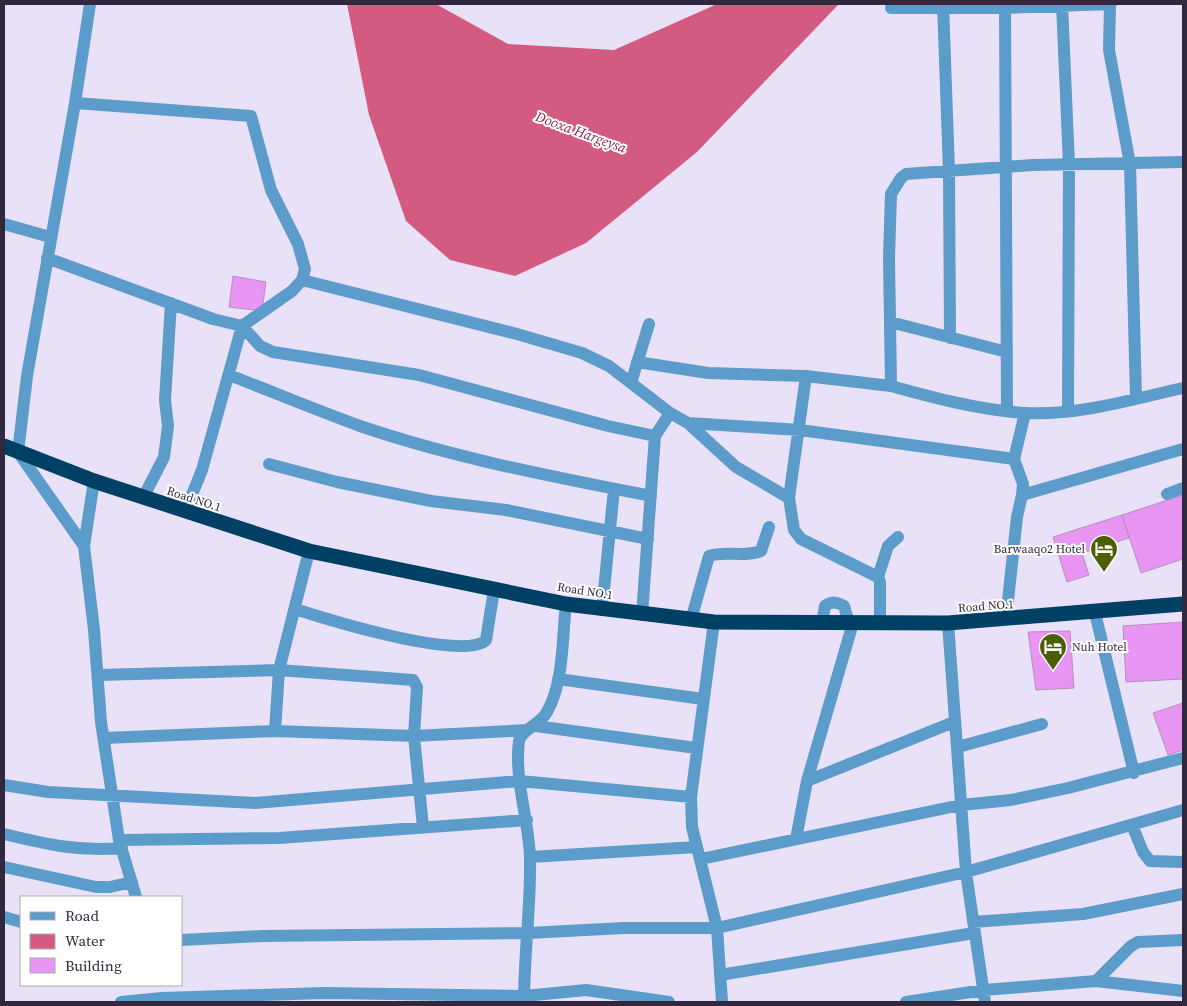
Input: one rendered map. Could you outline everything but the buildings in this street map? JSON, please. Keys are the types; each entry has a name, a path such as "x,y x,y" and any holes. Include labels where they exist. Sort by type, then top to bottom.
{"highway":[{"name":"Road NO.1","path":"11,449 94,482 309,551 494,590 602,610 714,622 948,624 1095,613 1183,604"}],"street":[{"path":"84,546 11,449 19,427 50,237 75,103 90,4"},
{"path":"891,8 943,5 1111,4 1110,50 1130,164 1136,398"},
{"path":"943,5 949,171 950,338"},
{"path":"1062,5 1069,165 1068,411"},
{"path":"1005,6 1007,410"},
{"path":"75,103 251,116 271,190 302,255 305,269 302,280 292,291 242,326 202,470 185,512"},
{"path":"891,386 888,258 891,194 901,178 906,174 1007,167 1183,162"},
{"path":"4,224 50,237"},
{"path":"47,258 213,319 242,326 260,346 273,352 419,375 608,426 655,436"},
{"path":"302,280 517,334 582,353 610,366 670,413 688,423 736,467 789,498"},
{"path":"143,498 164,457 168,426 165,400 171,303"},
{"path":"890,322 1007,352"},
{"path":"631,383 649,324"},
{"path":"637,362 708,373 806,376 891,386 943,401 1026,413 1068,411 1183,388"},
{"path":"229,375 360,426 424,445 651,496"},
{"path":"806,376 800,430 789,498 794,530 801,539 878,577"},
{"path":"642,615 655,436 670,413"},
{"path":"1006,620 1017,517 1022,494 1022,484 1014,458 1026,413"},
{"path":"688,423 800,430 1014,458"},
{"path":"1022,494 1183,449"},
{"path":"268,464 337,482 431,501 506,510 648,539"},
{"path":"94,482 84,546 110,795 120,844 136,896"},
{"path":"1167,494 1183,488"},
{"path":"602,610 614,489"},
{"path":"691,620 709,556 718,553 749,556 761,551 769,527"},
{"path":"880,624 880,582 878,577 888,546 898,537"},
{"path":"275,731 279,670 309,551"},
{"path":"295,609 358,629 433,644 476,646 486,640 494,590"},
{"path":"796,839 807,781 851,623 844,606 838,602 830,602 825,606 822,623"},
{"path":"524,999 530,857 527,820 520,781 519,741 547,714 558,679 566,604"},
{"path":"1095,613 1134,773"},
{"path":"714,622 691,797 692,827 718,928 722,1002"},
{"path":"948,624 966,872 985,996"},
{"path":"98,676 279,670 413,680 417,687 414,736 423,826"},
{"path":"558,679 703,699"},
{"path":"807,781 954,722"},
{"path":"958,747 1042,724"},
{"path":"104,738 275,731 414,736 532,728 696,748"},
{"path":"530,857 699,853 796,839 961,804 1012,800 1134,773 1183,758"},
{"path":"4,785 48,792 255,803 520,781 691,797"},
{"path":"182,940 262,936 528,933 624,928 718,928 966,872 1183,810"},
{"path":"4,834 55,847 94,850 120,844 279,838 423,826 527,820"},
{"path":"1132,825 1143,852 1150,861 1183,862"},
{"path":"4,867 96,887 110,887 132,882"},
{"path":"720,975 974,927 1083,914 1183,894"},
{"path":"4,917 20,922"},
{"path":"1096,981 1131,946 1138,942 1183,940"},
{"path":"906,1002 985,996 1096,981 1183,991"},
{"path":"159,986 162,1000"},
{"path":"121,1002 324,993 524,999 586,990 669,1002"}],"water":[{"name":"Dooxa Hargeysa","path":"347,4 436,4 508,44 614,50 717,4 839,4 697,152 586,243 515,276 450,260 406,221 369,115"}],"place":[{"name":"Barwaaqo2 Hotel","path":"1104,573"},
{"name":"Nuh Hotel","path":"1053,671"}]}
